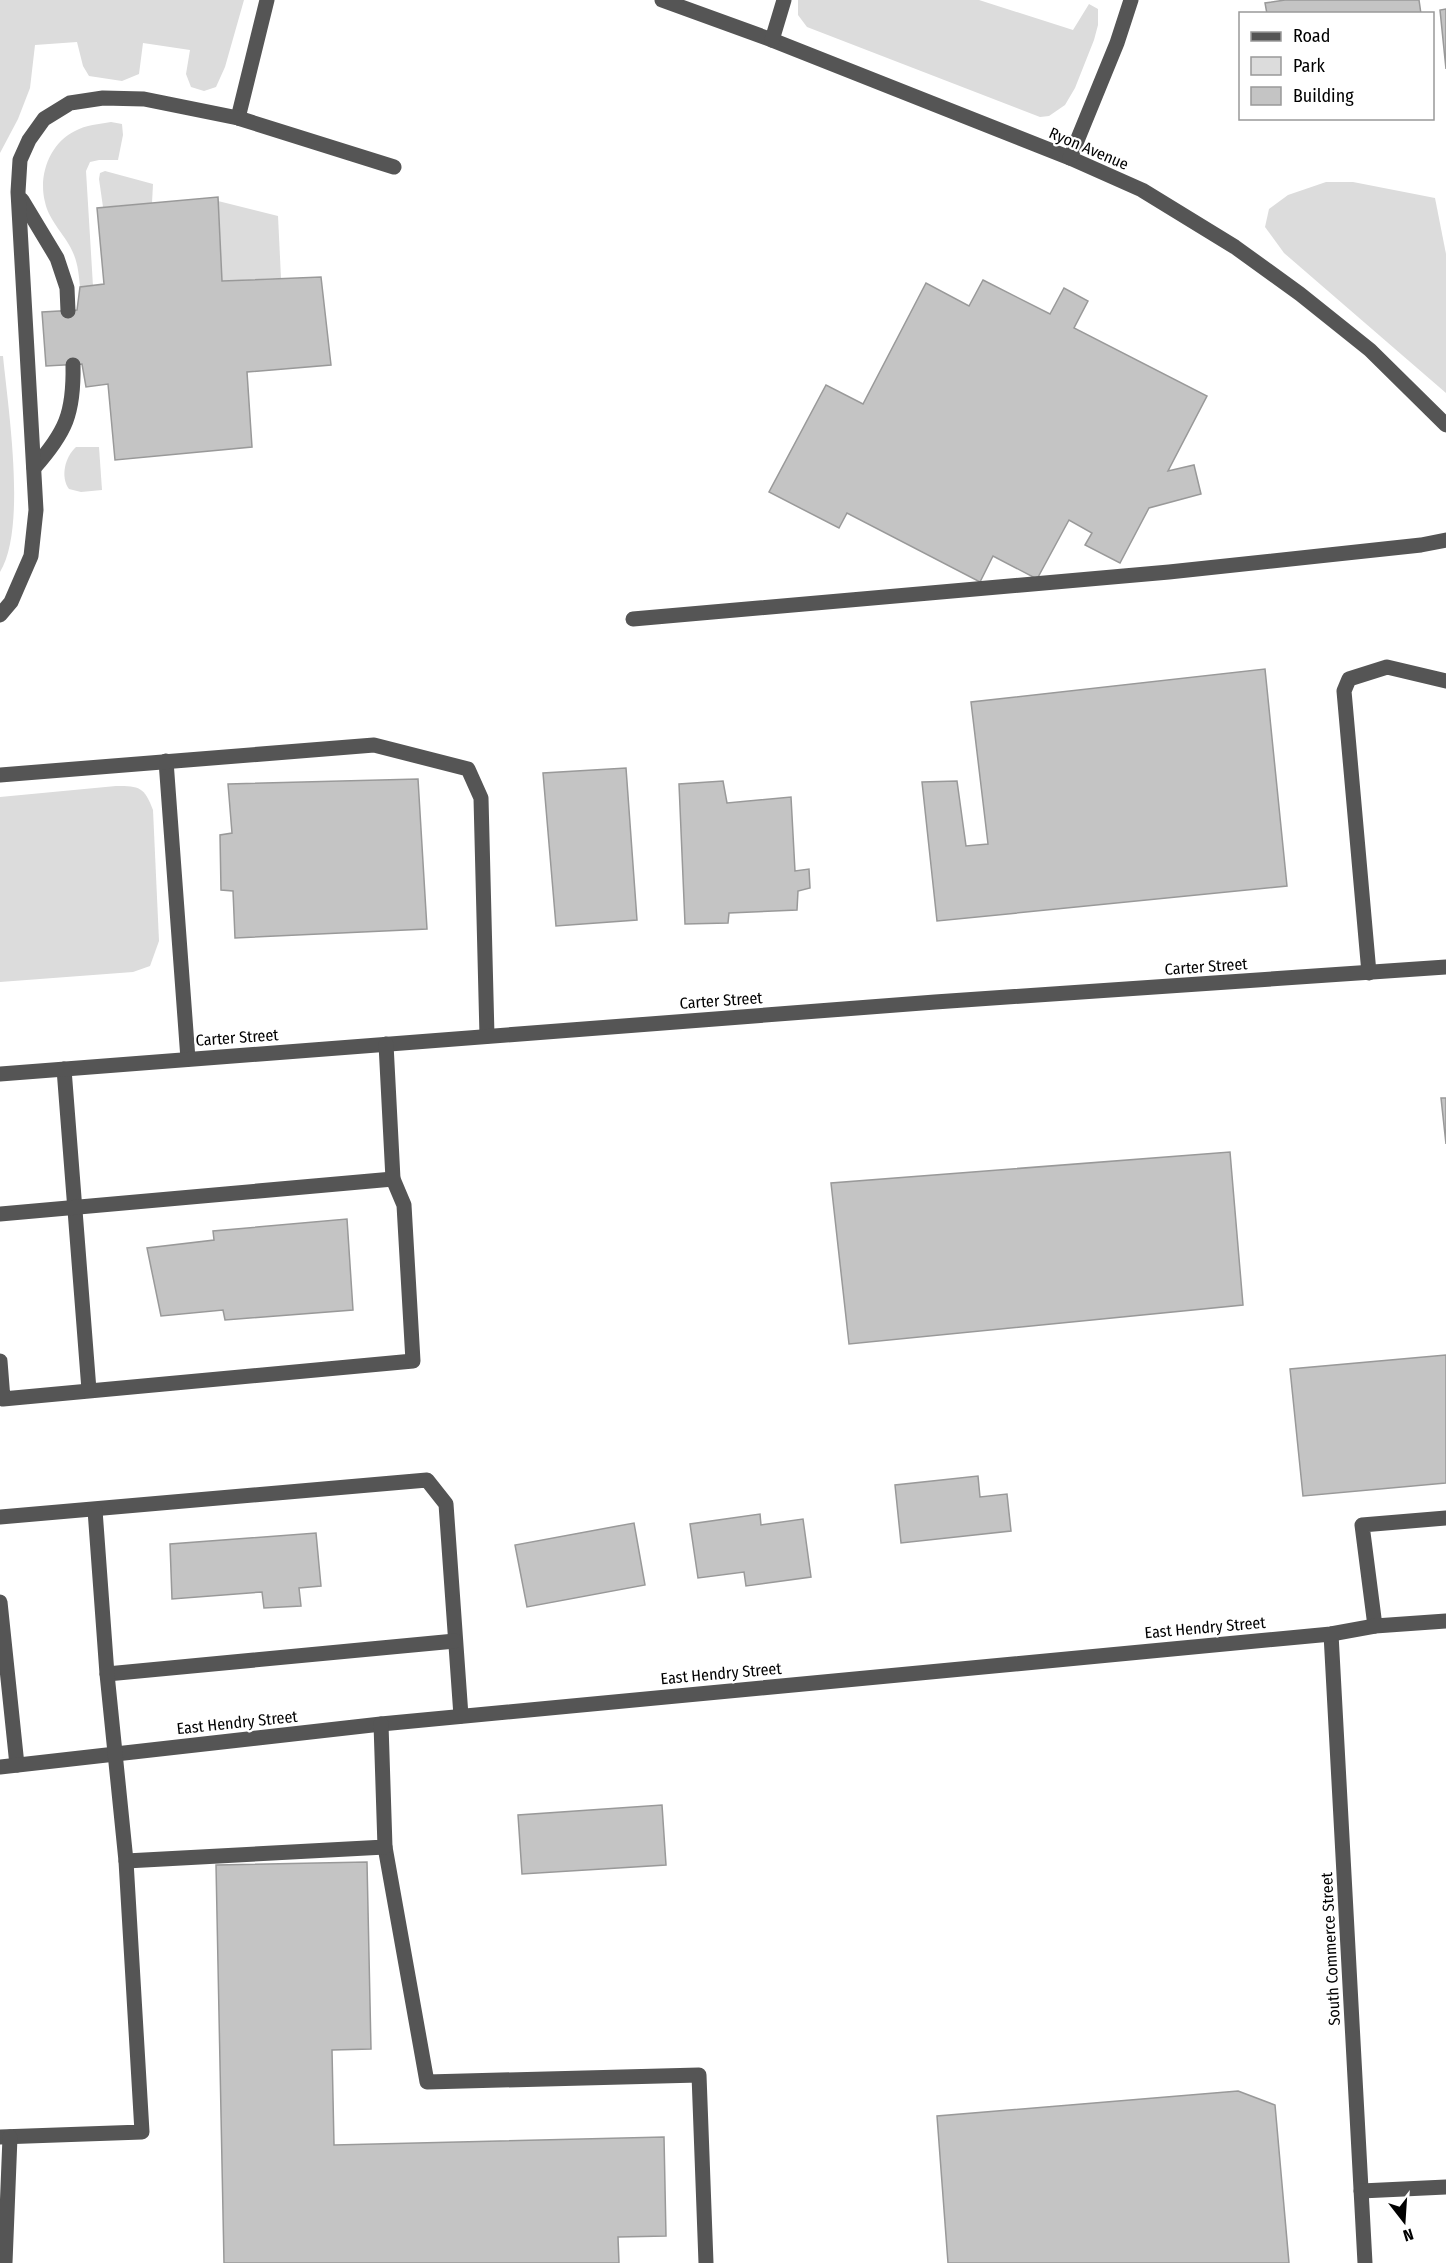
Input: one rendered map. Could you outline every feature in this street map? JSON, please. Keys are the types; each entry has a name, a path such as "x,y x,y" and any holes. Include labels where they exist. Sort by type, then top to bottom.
{"street":[{"path":"238,118 267,0"},
{"name":"Ryon Avenue","path":"662,0 772,40 1070,158 1142,190 1235,247 1300,294 1370,350 1446,425"},
{"path":"772,40 784,0"},
{"path":"1070,158 1117,43 1131,0"},
{"path":"0,615 11,602 31,556 36,510 18,192 20,160 29,140 44,119 70,103 104,98 144,99 238,118 394,167"},
{"path":"18,192 26,211 57,258 67,288 68,311"},
{"path":"34,468 66,424 72,406 73,365"},
{"path":"633,619 1169,572 1410,546 1446,540"},
{"path":"1369,973 1344,691 1349,679 1387,667 1446,681"},
{"path":"0,775 374,745 468,769 481,798 487,1036"},
{"path":"166,761 188,1059"},
{"name":"Carter Street","path":"0,1074 935,1002 1446,968"},
{"path":"0,1361 3,1399 413,1361 404,1206 393,1179 386,1044"},
{"path":"64,1069 89,1390"},
{"path":"0,1214 393,1179"},
{"path":"0,1517 427,1480 446,1504 460,1716"},
{"path":"5,2263 5,2137 142,2132 126,1861 107,1674 95,1510"},
{"path":"1375,1626 1362,1525 1446,1518"},
{"path":"0,1602 17,1765"},
{"name":"East Hendry Street","path":"0,1767 460,1716 1331,1634 1375,1626 1446,1621"},
{"name":"South Commerce Street","path":"1331,1634 1365,2263"},
{"path":"107,1674 455,1641"},
{"path":"381,1724 385,1847 427,2082 699,2075 706,2263"},
{"path":"126,1861 385,1847"},
{"path":"1361,2191 1446,2187"}],"green space":[{"path":"0,0 244,0 225,67 216,87 204,91 191,87 186,74 190,50 143,43 139,74 122,81 89,76 83,66 77,42 35,45 30,88 18,119 0,153"},
{"path":"798,0 979,0 1073,30 1089,4 1098,9 1098,25 1075,88 1065,105 1049,116 1040,117 807,27 798,15"},
{"path":"111,122 122,124 123,135 118,160 90,162 86,171 93,286 80,287 74,255 47,209 43,181 48,161 66,136 84,127"},
{"path":"105,171 153,184 152,203 103,207 99,179 100,173"},
{"path":"1326,182 1353,182 1435,198 1446,254 1446,393 1284,253 1265,227 1269,209 1288,195"},
{"path":"218,201 278,216 281,278 222,281"},
{"path":"0,356 3,356 11,436 14,498 13,527 8,552 0,572"},
{"path":"76,447 99,447 102,490 81,492 69,489 65,479 65,467"},
{"path":"116,786 140,789 144,792 153,810 159,941 150,966 133,972 0,982 0,797"}],"building":[{"path":"1285,0 1419,0 1421,12 1267,12 1265,3"},
{"path":"1446,9 1446,69 1440,10"},
{"path":"218,197 222,281 321,277 331,365 247,372 252,447 115,460 108,384 86,387 82,364 46,366 42,312 77,310 80,287 104,284 97,208"},
{"path":"983,280 1050,314 1064,288 1088,301 1074,328 1207,396 1168,471 1194,465 1201,494 1149,508 1120,563 1085,545 1092,533 1069,520 1037,579 993,556 980,582 847,513 839,528 769,492 826,385 863,404 926,283 969,306"},
{"path":"1265,669 1287,886 937,921 922,782 957,781 966,846 988,844 971,702"},
{"path":"626,768 637,920 556,926 543,773"},
{"path":"418,779 427,929 235,938 233,891 221,890 220,835 232,833 228,784"},
{"path":"723,781 727,803 791,797 795,871 809,869 810,888 798,891 797,910 729,913 728,923 685,924 679,784"},
{"path":"1441,1098 1446,1098 1446,1144"},
{"path":"1230,1152 1243,1305 849,1344 831,1183"},
{"path":"347,1219 353,1310 225,1320 223,1310 161,1316 147,1248 214,1240 213,1231"},
{"path":"1446,1355 1446,1483 1303,1496 1290,1369"},
{"path":"978,1476 980,1497 1007,1494 1011,1531 901,1543 895,1485"},
{"path":"760,1514 761,1525 803,1519 811,1577 746,1586 744,1572 698,1578 690,1524"},
{"path":"634,1523 645,1585 527,1607 515,1545"},
{"path":"316,1533 321,1586 299,1588 301,1606 264,1608 262,1592 172,1599 170,1544"},
{"path":"662,1805 666,1865 522,1874 518,1815"},
{"path":"367,1862 371,2049 332,2050 334,2145 664,2137 666,2236 618,2237 619,2263 224,2263 216,1865"},
{"path":"1238,2091 1275,2105 1289,2263 948,2263 937,2116"}]}
